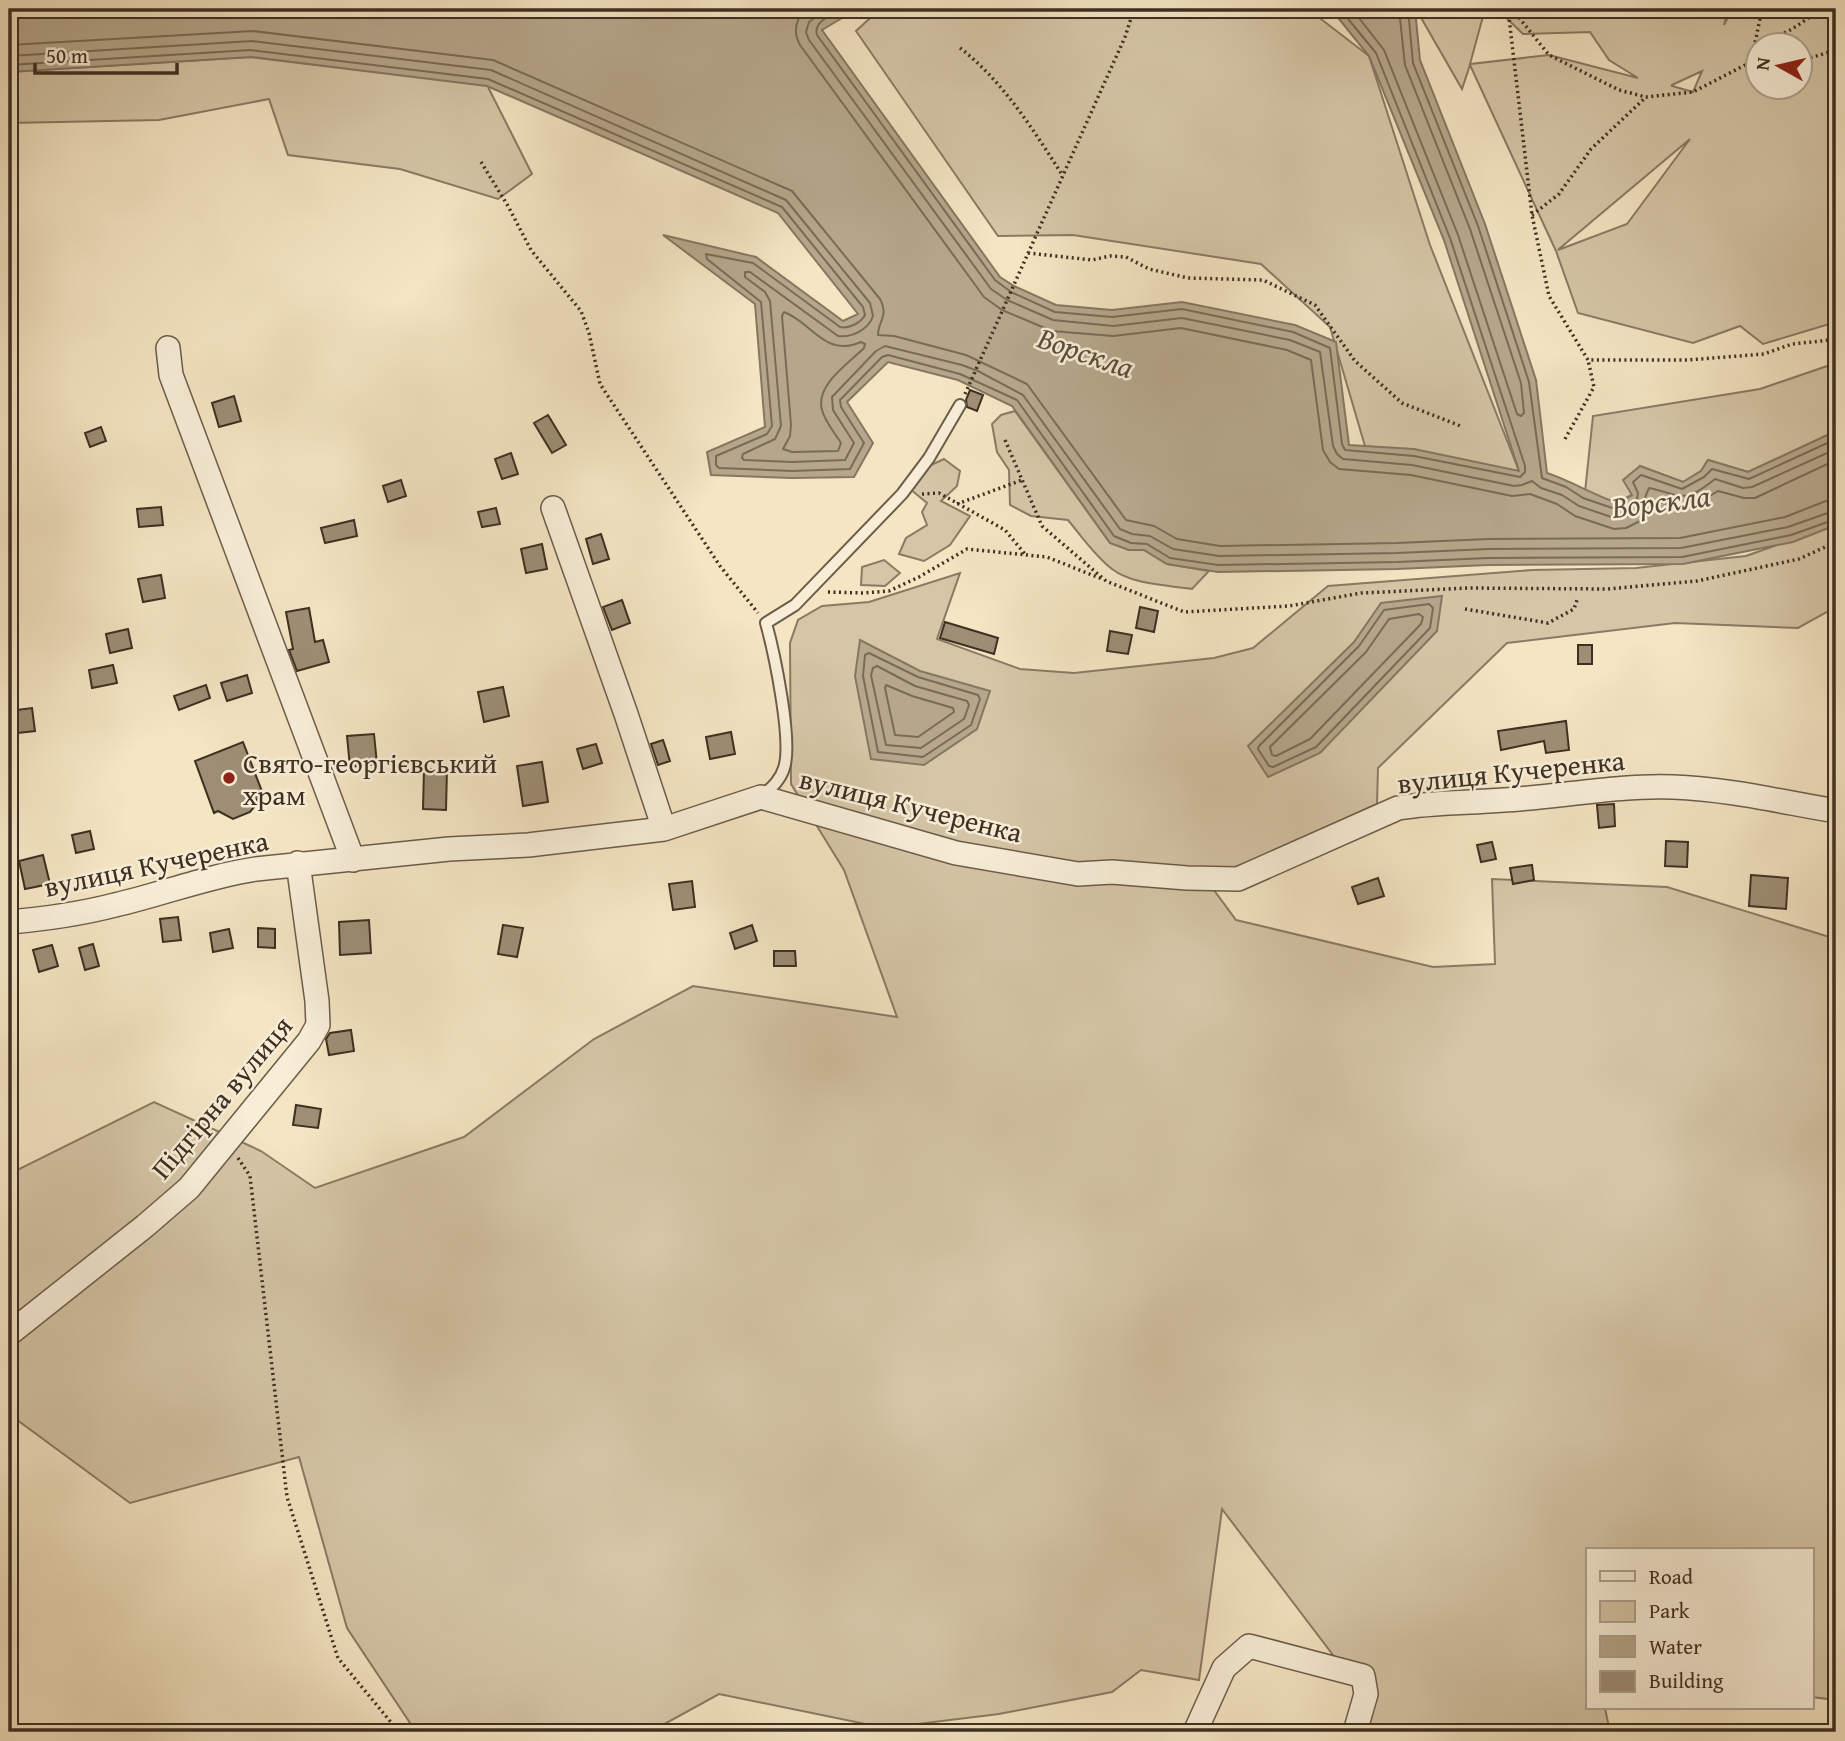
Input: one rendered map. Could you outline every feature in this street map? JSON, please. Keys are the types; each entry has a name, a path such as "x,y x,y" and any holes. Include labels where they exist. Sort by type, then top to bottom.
{"street":[{"path":"168,348 171,375 353,860"},
{"path":"553,508 664,828"},
{"name":"вулиця Кучеренка","path":"9,922 115,906 229,873 298,863 449,849 528,845 664,828 761,797 956,853 1078,874 1112,872 1238,879 1398,808 1423,804 1505,800 1611,789 1672,787 1711,790 1836,811"},
{"name":"Підгірна вулиця","path":"9,1334 189,1188 309,1041 318,1025 315,975 298,863"},
{"path":"1195,1732 1224,1668 1249,1646 1363,1676 1366,1695 1355,1732"}],"lane":[{"path":"761,797 776,784 785,766 785,724 775,656 766,623 795,605 902,494 929,458 960,405"}],"path":[{"path":"960,405 1125,37 1134,9"},
{"path":"1510,9 1549,55 1619,90 1646,97 1693,92 1744,65"},
{"path":"1510,9 1532,215 1549,296 1588,360 1594,387 1565,439"},
{"path":"1759,32 1762,9"},
{"path":"1786,32 1822,9"},
{"path":"960,48 978,62 1031,125 1063,176"},
{"path":"1814,57 1836,50"},
{"path":"1532,215 1559,194 1591,149 1646,97"},
{"path":"481,162 508,205 531,250 581,311 589,333 600,384 720,566 766,623"},
{"path":"1028,253 1092,260 1110,256 1126,257 1149,269 1188,278 1263,280 1315,306 1356,361 1402,403 1463,427"},
{"path":"1588,360 1687,360 1764,354 1792,344 1836,341"},
{"path":"1005,440 1042,526 1106,581"},
{"path":"957,504 1022,480"},
{"path":"902,494 939,494 1005,530 1025,554"},
{"path":"808,592 889,591 919,577 967,548 1047,557 1184,612 1289,606 1361,593 1468,588 1606,589 1697,581 1799,559 1836,542"},
{"path":"1465,609 1548,624 1574,609 1577,600"},
{"path":"226,1142 250,1176 287,1497 338,1658 399,1732"}],"green space":[{"path":"880,9 1308,9 1369,56 1430,245 1519,471 1365,446 1330,327 1261,264 1073,235 998,236 856,31"},
{"path":"1416,9 1485,9 1470,64 1549,55 1638,78 1609,60 1590,32 1523,34 1497,9 1728,9 1724,25 1732,9 1836,9 1836,322 1763,344 1740,326 1693,343 1578,313 1556,251 1470,65 1462,89","holes":["1702,71 1693,92 1672,86 1672,85","1690,139 1627,224 1558,250"]},
{"path":"251,57 487,85 532,174 498,199 400,169 288,155 269,99 159,120 9,123 9,72"},
{"path":"1836,363 1836,431 1748,472 1708,460 1701,471 1683,482 1640,466 1632,495 1617,503 1585,492 1593,416 1760,389"},
{"path":"1015,411 1110,543 1129,550 1144,550 1167,564 1209,571 1192,589 1150,584 1130,578 1106,564 1068,520 1031,516 1010,505 1009,470 997,452 992,424 1001,415"},
{"path":"944,459 960,471 957,486 941,501 970,516 950,545 924,561 899,554 906,538 927,525 922,512 927,503 910,489 920,470"},
{"path":"1836,524 1836,607 1798,628 1675,623 1507,643 1378,768 1377,804 1268,854 1211,886 1236,920 1433,967 1495,964 1492,879 1667,887 1836,939 1836,1700 1814,1697 1814,1548 1586,1548 1586,1710 1605,1710 1610,1732 1349,1732 1358,1688 1222,1509 1199,1680 1141,1670 1112,1692 999,1714 885,1728 719,1694 650,1732 416,1732 347,1628 299,1457 130,1503 9,1414 9,1174 154,1102 261,1151 315,1188 464,1137 594,1039 693,986 897,1017 844,870 791,784 790,643 798,620 822,606 869,602 960,573 937,639 1020,669 1074,673 1214,658 1253,648 1328,586 1532,570 1636,568 1746,556"},
{"path":"884,560 900,573 885,586 861,585 862,567"}],"water":[{"name":"Ворскла","path":"9,9 857,9 822,30 1000,277 1056,305 1112,310 1182,302 1295,325 1336,342 1349,445 1414,449 1519,471 1444,240 1369,56 1331,9 1415,9 1420,60 1485,224 1536,380 1547,473 1617,503 1632,495 1623,480 1640,466 1683,482 1701,471 1708,460 1748,472 1836,431 1836,525 1793,542 1683,564 1488,565 1218,572 1167,564 1144,550 1129,550 1110,543 1012,406 958,380 888,362 847,402 873,443 854,477 711,475 707,452 765,427 755,304 663,235 756,257 843,321 858,314 778,213 487,86 251,57 9,72"},
{"path":"1442,596 1437,631 1320,753 1268,777 1248,746 1354,642 1381,603"},
{"path":"860,640 920,671 990,691 977,729 924,765 871,759 855,676"}],"building":[{"path":"970,390 983,395 977,411 967,407 966,400"},
{"path":"234,396 241,421 219,427 212,403"},
{"path":"548,415 566,445 552,453 534,423"},
{"path":"101,427 106,441 90,447 85,433"},
{"path":"511,453 518,474 502,479 495,459"},
{"path":"401,480 406,496 388,502 383,486"},
{"path":"161,507 163,525 139,527 137,509"},
{"path":"496,508 500,524 482,527 478,512"},
{"path":"354,520 357,536 325,543 321,528"},
{"path":"601,534 609,559 593,564 586,539"},
{"path":"542,544 547,569 526,573 521,549"},
{"path":"161,575 165,598 143,602 138,579"},
{"path":"622,600 630,623 612,630 603,607"},
{"path":"1140,607 1158,611 1154,632 1136,628"},
{"path":"309,608 315,642 323,640 329,662 297,671 289,650 293,649 286,612"},
{"path":"945,622 998,638 994,654 940,638"},
{"path":"128,629 132,648 110,653 106,634"},
{"path":"1110,631 1132,635 1128,654 1107,651"},
{"path":"1578,645 1592,645 1592,664 1578,664"},
{"path":"113,665 117,683 92,688 89,670"},
{"path":"247,675 252,693 227,701 221,683"},
{"path":"206,685 210,698 179,710 174,696"},
{"path":"503,687 509,716 484,722 478,692"},
{"path":"32,708 35,731 9,734 9,711"},
{"path":"1566,721 1569,750 1546,753 1544,741 1501,750 1498,731"},
{"path":"731,732 735,754 710,759 706,737"},
{"path":"374,734 377,764 350,767 347,736"},
{"path":"663,740 670,761 658,765 651,744"},
{"name":"Свято-георгієвський храм","path":"243,742 263,794 258,796 250,812 233,819 218,811 214,813 195,761"},
{"path":"596,744 602,763 583,769 577,749"},
{"path":"542,762 548,802 523,806 517,766"},
{"path":"424,769 447,769 446,810 423,809"},
{"path":"1614,804 1615,826 1599,828 1597,805"},
{"path":"90,831 94,849 76,853 72,835"},
{"path":"1666,841 1688,842 1687,867 1665,866"},
{"path":"1492,842 1496,859 1481,862 1477,845"},
{"path":"43,855 50,884 25,889 19,861"},
{"path":"1532,865 1534,880 1513,884 1510,868"},
{"path":"1751,875 1788,878 1786,909 1749,906"},
{"path":"1378,878 1384,896 1358,904 1352,887"},
{"path":"692,881 695,907 673,910 669,884"},
{"path":"178,917 181,940 163,942 160,919"},
{"path":"369,920 371,953 340,955 339,922"},
{"path":"503,925 523,928 517,957 498,954"},
{"path":"752,925 757,941 735,949 730,933"},
{"path":"258,928 275,929 275,948 258,947"},
{"path":"229,929 233,948 213,952 210,933"},
{"path":"93,944 99,966 85,970 79,948"},
{"path":"52,945 58,966 39,972 33,950"},
{"path":"774,951 795,951 796,966 774,966"},
{"path":"351,1030 354,1051 329,1055 326,1039 330,1033"},
{"path":"296,1105 321,1109 318,1128 293,1125"}],"place":[{"name":"Свято-георгієвський храм","path":"229,778"}]}
